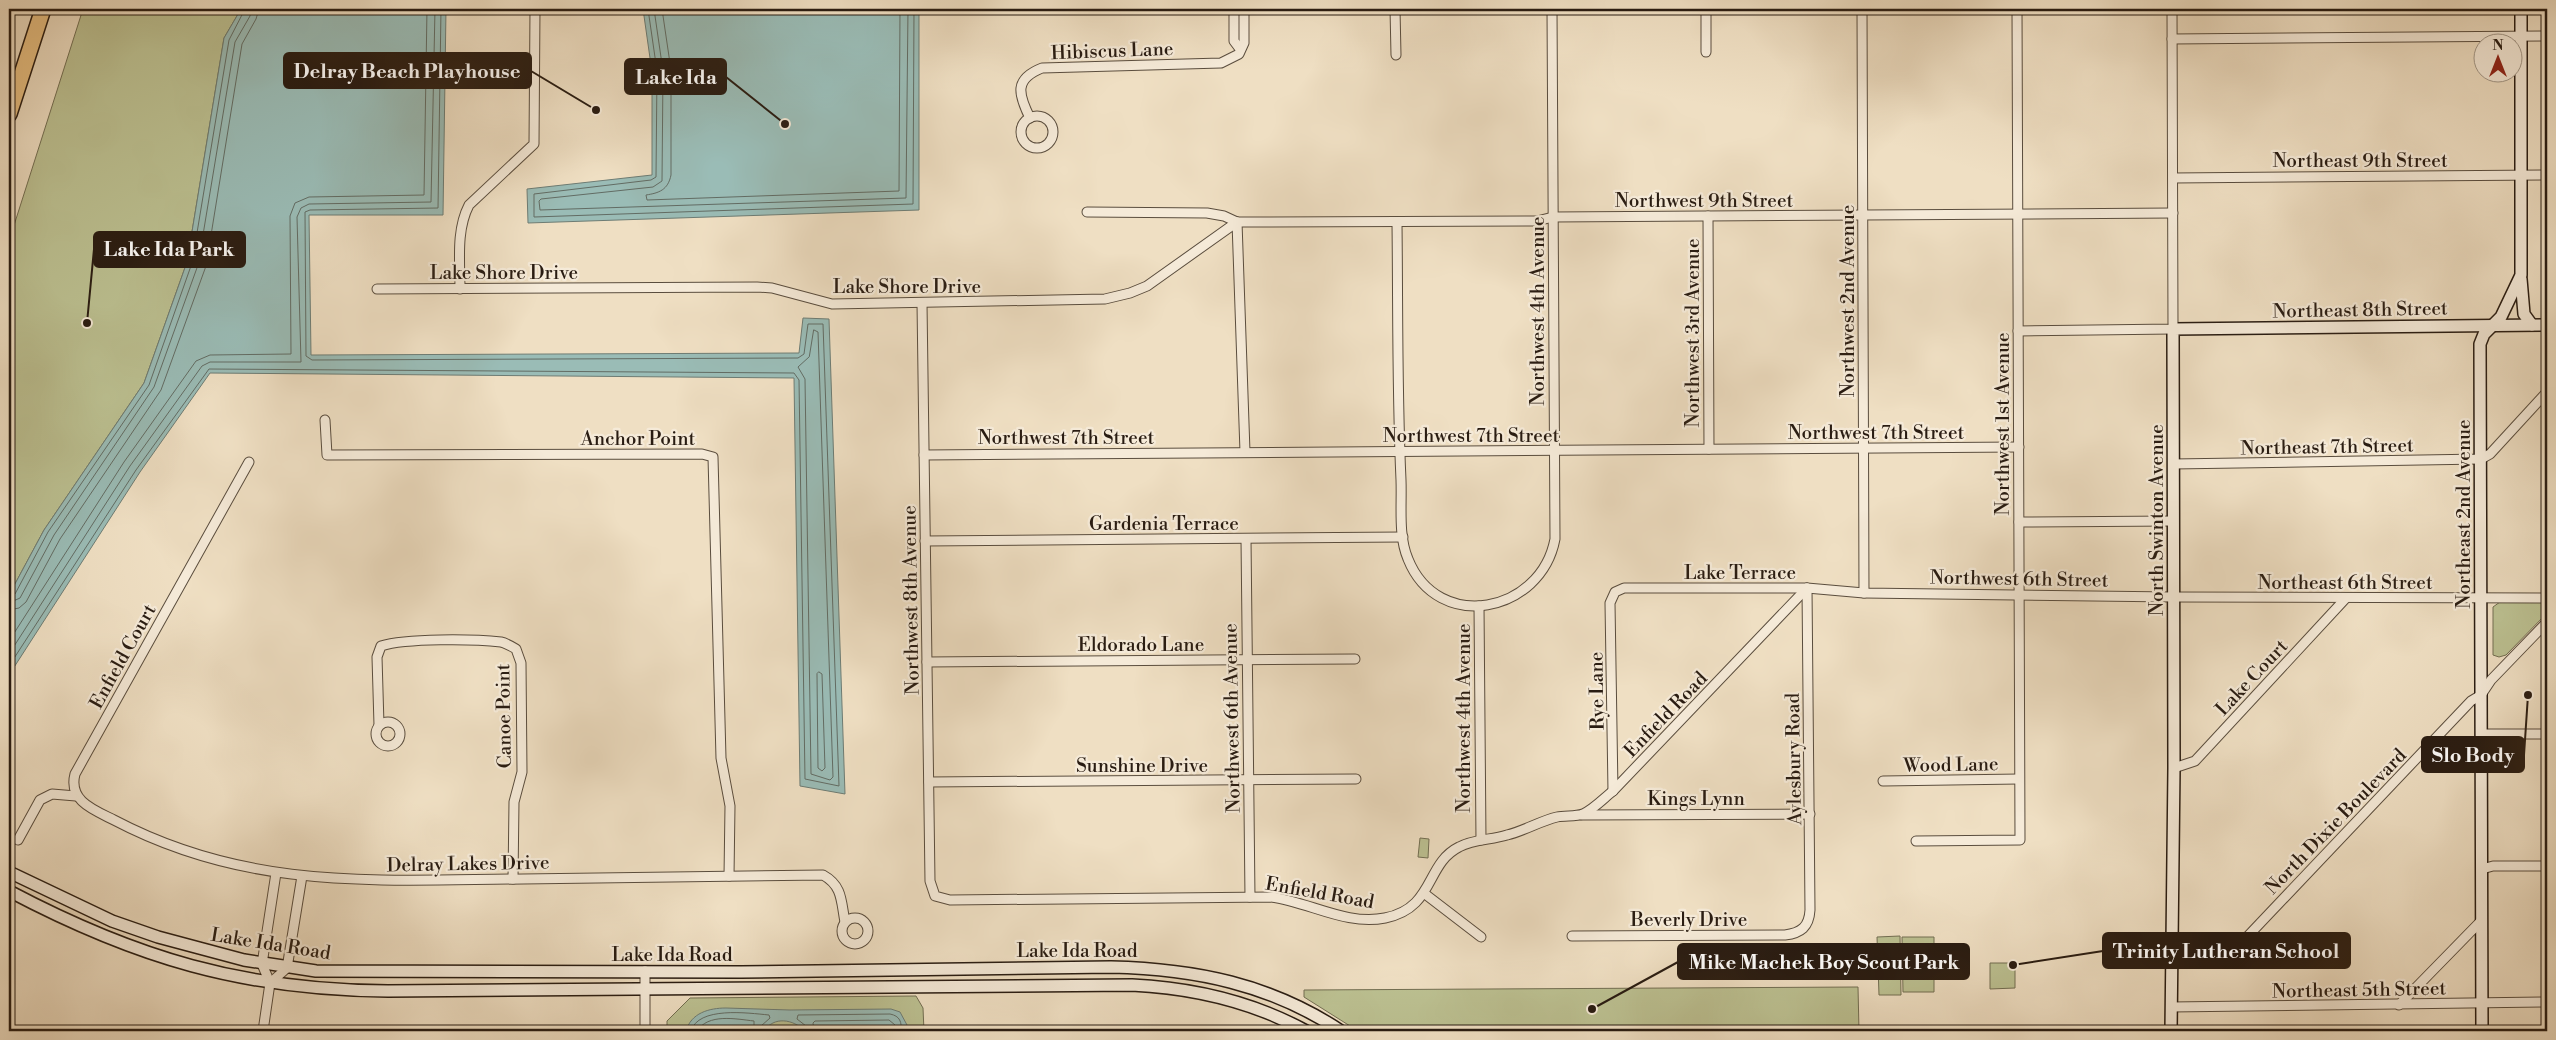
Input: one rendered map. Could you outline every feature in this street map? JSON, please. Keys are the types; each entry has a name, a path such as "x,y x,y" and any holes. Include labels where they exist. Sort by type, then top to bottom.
{"highway":[{"path":"9,114 43,9"}],"street":[{"path":"460,289 460,228 469,205 534,144 535,9"},
{"path":"1234,9 1234,41 1240,48 1244,43 1244,9"},
{"path":"1395,9 1396,55"},
{"name":"Northwest 4th Avenue","path":"1481,840 1479,606 1502,602 1521,593 1538,578 1548,563 1555,539 1552,9"},
{"path":"1706,9 1706,52"},
{"name":"Northwest 2nd Avenue","path":"1862,9 1864,593"},
{"name":"Northwest 1st Avenue","path":"1916,841 2020,840 2017,9"},
{"name":"North Swinton Avenue","path":"2171,1031 2174,768 2172,9"},
{"name":"Northeast 2nd Avenue","path":"2521,9 2521,32"},
{"path":"2524,37 2547,36"},
{"path":"2172,39 2474,37"},
{"name":"Hibiscus Lane","path":"1030,118 1020,100 1022,83 1028,73 1042,68 1221,62 1238,54 1240,48"},
{"name":"Northeast 2nd Avenue","path":"2482,1031 2480,344 2484,334 2496,325 2521,275 2521,82"},
{"name":"Northeast 9th Street","path":"2172,178 2547,175"},
{"name":"Northwest 9th Street","path":"1087,212 1207,213 1224,216 1237,222 1537,221 1552,217 2172,213"},
{"name":"Northwest 3rd Avenue","path":"1708,216 1709,449"},
{"path":"1237,222 1245,452"},
{"name":"Lake Shore Drive","path":"377,289 757,287 772,288 832,304 1113,298 1147,286 1237,222"},
{"path":"1397,222 1400,452 1403,537 1407,559 1415,574 1425,586 1446,600 1464,605 1479,606"},
{"path":"2521,275 2524,314 2532,325"},
{"name":"Northwest 8th Avenue","path":"922,303 930,881 935,896"},
{"name":"Northeast 8th Street","path":"2173,329 2547,325"},
{"path":"2018,331 2173,329"},
{"path":"2481,459 2490,454 2547,392"},
{"name":"Anchor Point","path":"325,420 327,455 702,454 713,456 721,758 730,806 729,876"},
{"name":"Northwest 7th Street","path":"924,455 2019,447"},
{"name":"Northeast 7th Street","path":"2173,464 2481,459"},
{"name":"Enfield Court","path":"76,796 73,789 75,774 249,462"},
{"path":"2019,522 2173,521"},
{"name":"Gardenia Terrace","path":"925,541 1403,537"},
{"name":"Northwest 6th Avenue","path":"1246,538 1247,780 1250,897"},
{"name":"Lake Terrace","path":"1615,592 1624,588 1807,588 1864,593"},
{"name":"Enfield Road","path":"935,896 950,900 1250,897 1289,900 1342,916 1378,919 1407,909 1424,894 1439,866 1448,855 1459,847 1481,840 1506,836 1557,816 1582,815 1613,791 1807,588"},
{"name":"Aylesbury Road","path":"1804,928 1809,919 1810,910 1807,588"},
{"name":"Rye Lane","path":"1613,791 1610,603 1615,592"},
{"name":"Northwest 6th Street","path":"1864,593 2019,593 2173,597"},
{"name":"Northeast 6th Street","path":"2173,597 2547,598"},
{"name":"Lake Court","path":"2174,768 2195,760 2346,598"},
{"name":"North Dixie Boulevard","path":"2222,944 2247,937 2471,701 2481,695 2491,680 2547,622"},
{"name":"Canoe Point","path":"379,725 377,657 381,646 395,642 504,642 516,649 521,662 522,772 514,802 513,879"},
{"name":"Eldorado Lane","path":"927,662 1355,659"},
{"path":"2482,734 2547,734"},
{"name":"Wood Lane","path":"1883,781 2019,779"},
{"name":"Sunshine Drive","path":"929,782 1356,780"},
{"path":"18,840 40,800 52,794 76,796"},
{"name":"Delray Lakes Drive","path":"76,796 81,802 105,815 170,846 239,866 302,876 362,881 823,875 834,881 840,892 845,922"},
{"name":"Kings Lynn","path":"1582,815 1810,814"},
{"path":"2482,869 2493,866 2547,866"},
{"name":"Lake Ida Road","path":"9,872 136,930 183,945 287,968 362,972 1133,967 1190,972 1244,985 1307,1011 1341,1031"},
{"path":"263,1031 270,983 262,964 276,872"},
{"path":"270,983 287,968 302,876"},
{"name":"Lake Ida Road","path":"9,891 82,927 150,954 200,969 270,983 364,991 1132,985 1186,990 1232,1000 1278,1016 1306,1031"},
{"path":"1424,894 1481,937"},
{"path":"2399,1005 2482,920"},
{"name":"Beverly Drive","path":"1572,936 1785,935 1797,933 1804,928"},
{"path":"1132,985 1133,967"},
{"path":"932,986 958,968"},
{"path":"645,971 645,1031"},
{"name":"Northeast 5th Street","path":"2170,1007 2547,1002"}],"green space":[{"path":"83,9 241,9 224,38 187,262 144,383 44,530 9,595 9,241"},
{"path":"2500,602 2541,602 2547,606 2547,613 2506,655 2499,657 2493,655 2493,607"},
{"path":"1420,838 1429,839 1428,858 1418,857"},
{"path":"1900,936 1901,995 1879,995 1877,937"},
{"path":"1902,937 1934,937 1934,992 1903,992"},
{"path":"1990,963 2015,963 2015,988 1990,989"},
{"path":"1858,987 1859,1031 1358,1031 1304,997 1304,990"},
{"path":"916,996 923,1008 924,1031 667,1031 667,1021 690,998"}],"water":[{"path":"241,9 446,9 443,215 309,215 311,355 799,353 803,318 829,319 845,794 800,786 794,378 210,373 140,472 9,675 9,595 44,530 144,383 187,262 224,38"},
{"path":"643,9 919,9 919,210 528,223 527,189 652,175 652,72"},
{"path":"713,1009 790,1010 891,1009 900,1012 907,1025 906,1031 805,1031 795,1024 778,1021 768,1026 764,1031 686,1031 688,1025 696,1016"}],"place":[{"name":"Delray Beach Playhouse","path":"596,110"},
{"name":"Lake Ida","path":"785,124"},
{"name":"Lake Ida Park","path":"87,323"},
{"name":"Slo Body","path":"2528,695"},
{"name":"Trinity Lutheran School","path":"2013,965"},
{"name":"Mike Machek Boy Scout Park","path":"1592,1009"}]}
